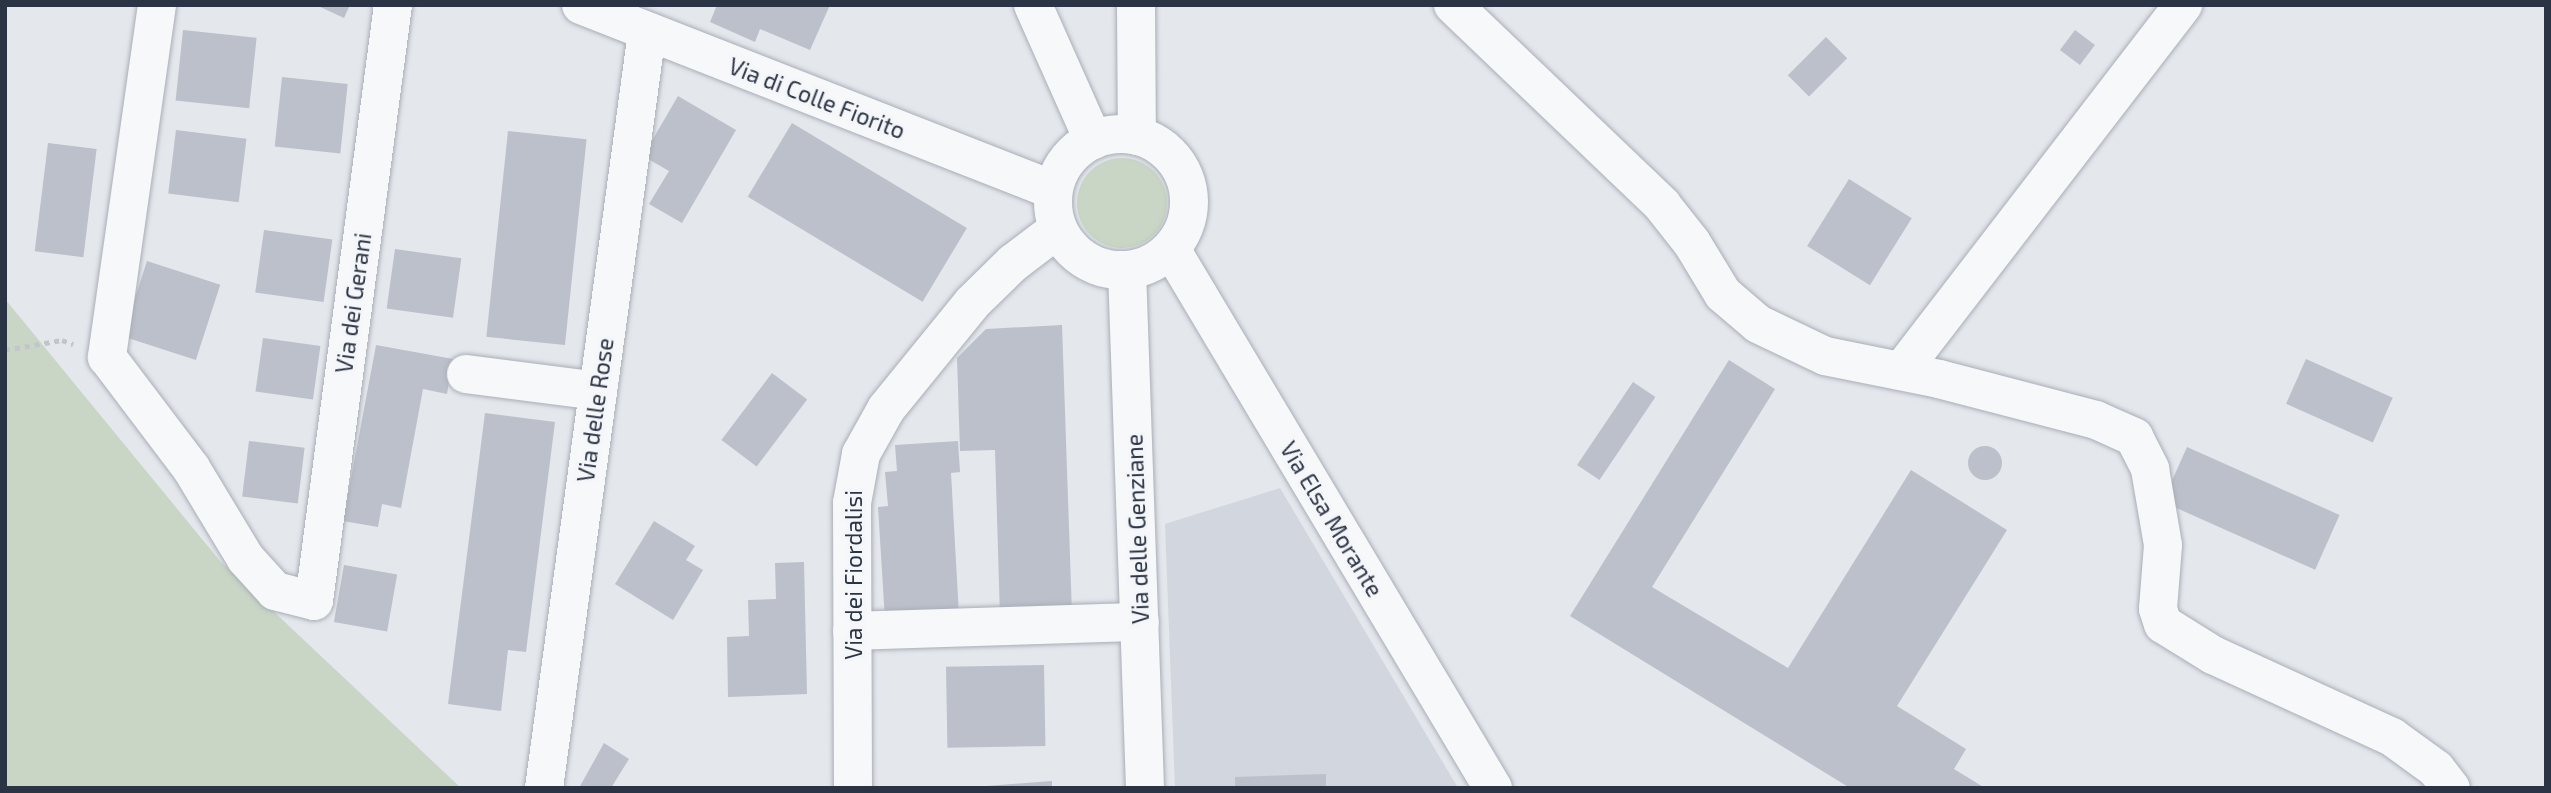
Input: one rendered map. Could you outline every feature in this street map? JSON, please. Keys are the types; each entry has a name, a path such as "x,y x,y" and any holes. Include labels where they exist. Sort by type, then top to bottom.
{"street":[{"path":"107,357 157,5"},
{"name":"Via dei Gerani","path":"107,357 191,468 246,559 275,591 314,601 393,5"},
{"name":"Via di Colle Fiorito","path":"581,5 1053,190"},
{"path":"1033,5 1093,140"},
{"path":"1136,5 1137,136"},
{"path":"1453,5 1662,205 1692,243 1723,294 1745,315 1809,351 1902,370 2096,420 2134,437 2150,469 2163,545 2158,609 2163,624 2213,654 2392,737 2437,769 2451,788"},
{"path":"1902,370 2183,5"},
{"name":"Via delle Rose","path":"544,788 647,32"},
{"path":"1114,134 1137,136 1159,145 1176,161 1187,183 1189,206 1184,229 1171,249 1151,263 1127,270 1106,270 1086,261 1058,229 1053,190 1075,152 1093,140 1114,134"},
{"name":"Via dei Fiordalisi","path":"853,788 854,481 867,439 894,399 972,303 1013,263 1058,229"},
{"name":"Via Elsa Morante","path":"1171,249 1493,788"},
{"name":"Via delle Genziane","path":"1127,270 1145,788"},
{"path":"466,374 597,391"},
{"path":"852,631 1140,622"}],"path":[{"path":"5,350 62,340 107,357"}],"shaded area":[{"path":"1280,488 1458,788 1175,788 1165,524"}],"green space":[{"path":"1122,158 1139,161 1154,171 1164,186 1167,203 1164,220 1154,235 1139,245 1122,248 1105,245 1090,235 1080,220 1077,203 1080,186 1090,171 1105,161"},
{"path":"5,299 220,561 461,788 5,788"}],"building":[{"path":"316,5 350,5 344,18"},
{"path":"717,5 830,5 810,50 760,29 755,42 710,22"},
{"path":"183,30 257,38 249,108 176,101"},
{"path":"2075,30 2095,45 2080,65 2060,50"},
{"path":"1826,37 1847,58 1809,96 1788,75"},
{"path":"282,77 348,84 340,154 275,147"},
{"path":"678,96 736,130 682,223 649,204 669,171 643,156"},
{"path":"792,123 967,228 923,302 748,197"},
{"path":"176,130 246,139 239,202 168,194"},
{"path":"508,131 587,139 565,345 486,337"},
{"path":"48,143 97,149 83,257 35,251"},
{"path":"1849,179 1912,218 1870,285 1807,246"},
{"path":"264,230 332,240 324,302 255,292"},
{"path":"395,249 461,258 453,318 387,308"},
{"path":"147,261 220,285 196,360 123,336"},
{"path":"1062,325 1072,614 1000,617 995,450 960,451 957,358 986,329"},
{"path":"263,338 320,346 313,400 255,391"},
{"path":"376,345 453,359 447,394 423,389 401,508 382,504 378,527 343,521"},
{"path":"2306,359 2393,398 2373,442 2286,404"},
{"path":"1729,360 1775,389 1652,587 1788,668 1911,470 2007,530 1897,706 1966,749 1954,769 1985,788 1850,788 1570,616"},
{"path":"772,373 807,399 757,467 721,440"},
{"path":"1633,382 1655,397 1599,480 1577,465"},
{"path":"485,413 555,422 526,652 508,650 501,711 448,704"},
{"path":"249,441 305,448 298,503 242,497"},
{"path":"958,441 960,472 951,473 959,615 885,620 878,507 888,506 885,472 897,471 895,445"},
{"path":"1985,446 1997,451 2002,463 1997,475 1985,480 1973,475 1968,463 1973,451"},
{"path":"2187,447 2340,515 2315,570 2163,502"},
{"path":"654,521 695,546 686,560 703,570 673,620 615,584"},
{"path":"804,562 807,694 728,697 727,637 749,636 748,600 776,599 775,563"},
{"path":"344,565 397,574 387,631 334,622"},
{"path":"1044,665 1045,746 947,748 946,667"},
{"path":"604,743 629,759 611,788 579,788"},
{"path":"1326,774 1326,788 1235,788 1235,777"},
{"path":"1052,781 1052,788 987,788 987,786"}]}
